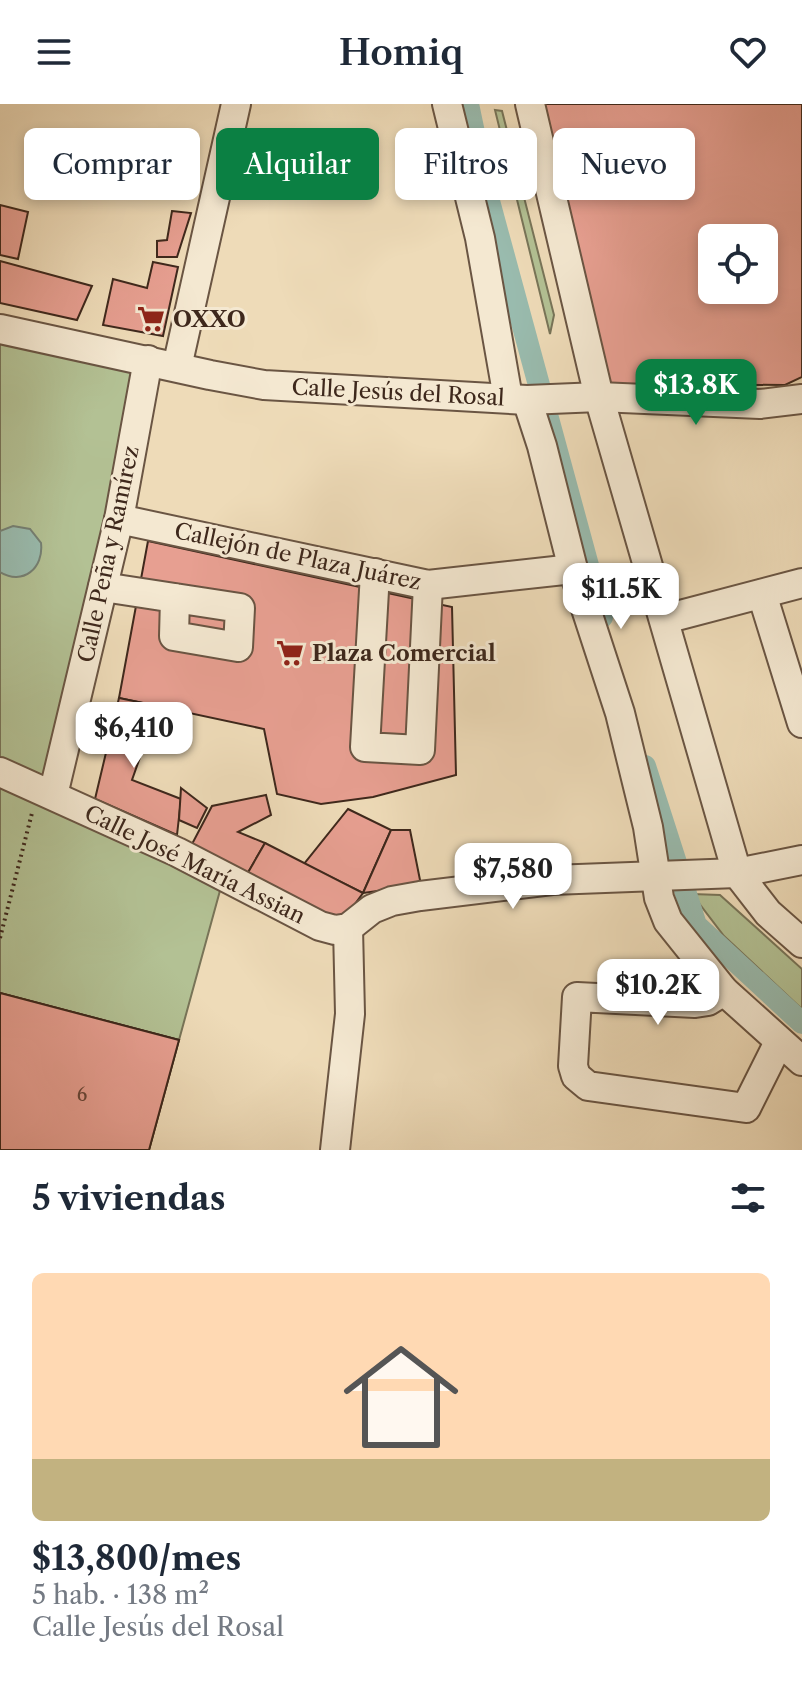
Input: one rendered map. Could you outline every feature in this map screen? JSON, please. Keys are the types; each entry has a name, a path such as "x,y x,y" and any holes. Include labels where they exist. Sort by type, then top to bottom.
{"street":[{"path":"177,367 236,104"},
{"path":"447,104 524,399 542,446 573,569 620,713 663,877 659,898 668,921 724,991 802,1061"},
{"path":"530,104 593,397 665,619 729,874 802,943"},
{"name":"Calle Jesús del Rosal","path":"0,329 264,385 524,399 593,397 760,404 802,399"},
{"name":"Calle Peña y Ramírez","path":"45,792 103,587 119,519 148,360"},
{"name":"Callejón de Plaza Juárez","path":"119,519 428,585 573,569"},
{"path":"375,573 365,747 420,750 428,585"},
{"path":"665,619 802,583"},
{"path":"103,587 175,598"},
{"path":"762,594 802,723"},
{"name":"Calle José María Assian","path":"0,772 177,852 320,926 335,930 348,928"},
{"path":"335,1150 350,1014 348,928 372,909 392,901 420,896 552,880 729,874 802,860"},
{"path":"724,991 708,1001 695,1003 577,997 573,1066 576,1076 588,1086 746,1108 779,1042"}],"path":[{"path":"0,938 45,792"}],"green space":[{"path":"495,110 502,111 506,128 499,128"},
{"path":"517,200 525,200 554,315 550,334"},
{"path":"0,329 148,360 53,795 0,772"},
{"path":"0,775 224,876 179,1040 0,993"},
{"path":"692,894 720,895 802,969 802,1009 724,936"}],"shaded area":[{"path":"13,526 30,529 41,543 39,560 24,576 8,576 0,572 0,531"}],"building":[{"path":"533,104 802,104 802,377 785,385 611,384 605,378 558,200 695,200 695,128 553,128 553,180"},
{"path":"0,205 28,212 18,259 0,255"},
{"path":"172,211 191,213 177,257 157,257 157,241 167,240"},
{"path":"0,261 92,286 77,320 0,303"},
{"path":"153,262 178,267 163,336 103,325 113,279 147,288"},
{"name":"Plaza Comercial","path":"148,541 452,607 456,775 373,797 321,804 277,794 264,729 119,698"},
{"path":"119,698 158,706 132,780 181,799 177,835 95,799"},
{"path":"181,788 207,808 197,828 179,820"},
{"path":"266,795 271,815 238,832 265,843 246,876 192,844 212,806"},
{"path":"348,809 391,830 363,893 304,864"},
{"path":"391,830 410,830 421,885 363,893"},
{"path":"265,843 363,893 341,923 246,876"},
{"path":"0,993 179,1040 149,1150 0,1150"},
{"path":"0,993 179,1040 149,1150 0,1150"}],"waterway":[{"path":"468,104 486,190 602,617"},
{"path":"645,766 696,925 802,1023"}],"place":[{"name":"OXXO","path":"151,319"},
{"name":"Plaza Comercial","path":"290,653"}]}
